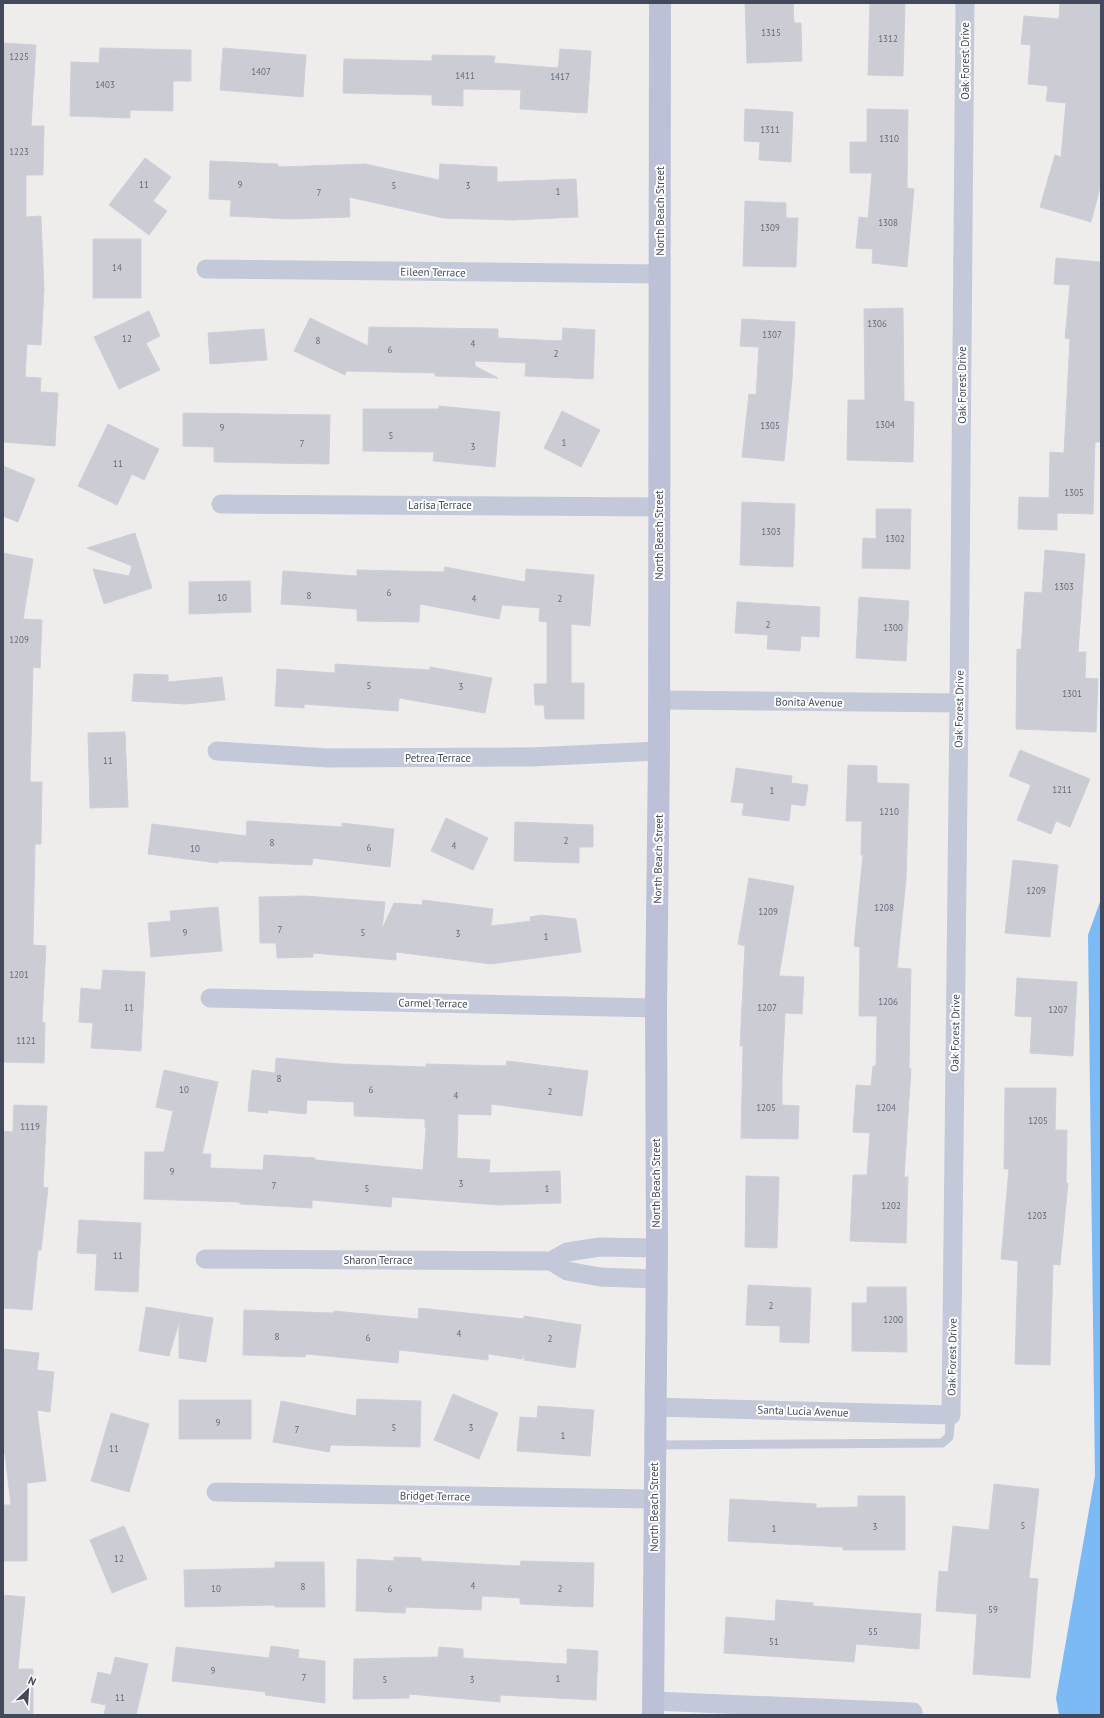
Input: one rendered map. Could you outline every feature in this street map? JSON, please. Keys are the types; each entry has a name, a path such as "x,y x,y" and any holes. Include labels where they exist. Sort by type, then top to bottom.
{"street":[{"name":"North Beach Street","path":"653,1708 656,1008 659,751 660,3"},
{"name":"Oak Forest Drive","path":"951,1415 965,3"},
{"name":"Eileen Terrace","path":"206,269 660,274"},
{"name":"Larisa Terrace","path":"221,504 659,507"},
{"name":"Bonita Avenue","path":"659,700 959,703"},
{"name":"Petrea Terrace","path":"216,751 328,758 531,758 659,751"},
{"name":"Carmel Terrace","path":"210,998 656,1008"},
{"name":"Sharon Terrace","path":"205,1259 551,1261 567,1252 600,1248 656,1248"},
{"path":"551,1261 567,1271 600,1277 656,1278"},
{"name":"Santa Lucia Avenue","path":"655,1407 951,1415"},
{"name":"Bridget Terrace","path":"216,1492 654,1499"},
{"path":"653,1708 913,1712"}],"lane":[{"path":"655,1445 942,1443 949,1438 951,1415"}],"water":[{"path":"1101,899 1101,1715 1059,1715 1056,1698 1095,1476 1088,935"}],"building":[{"path":"745,3 793,3 794,23 801,23 802,61 747,63"},
{"path":"870,3 905,3 903,76 868,75"},
{"path":"1060,3 1101,3 1101,184 1091,222 1040,207 1055,155 1061,157 1066,103 1046,101 1048,86 1028,84 1031,45 1021,44 1024,16 1059,19"},
{"path":"3,43 36,45 31,126 44,126 43,175 26,175 26,217 41,216 44,289 41,345 27,344 25,377 41,378 40,392 58,393 55,446 3,442"},
{"path":"100,48 191,50 191,81 173,81 173,111 130,110 130,118 70,116 71,62 99,63"},
{"path":"223,48 306,55 303,97 220,90"},
{"path":"560,49 591,51 587,113 520,109 521,90 463,89 463,106 432,105 432,95 343,93 344,59 432,61 432,55 495,56 494,63 558,68"},
{"path":"745,109 793,112 791,162 759,160 760,142 744,141"},
{"path":"867,109 908,110 907,188 914,189 907,267 872,263 873,249 856,248 859,217 868,218 872,173 850,173 850,142 867,142"},
{"path":"145,158 171,177 153,201 167,211 149,235 109,205"},
{"path":"210,161 278,164 278,167 365,164 439,180 440,164 497,167 497,182 576,179 578,217 513,220 443,218 349,197 350,217 291,219 230,216 231,200 209,199"},
{"path":"745,201 786,203 786,218 798,218 796,267 743,266"},
{"path":"93,239 141,239 141,298 93,298"},
{"path":"1056,258 1101,262 1101,442 1095,442 1093,514 1057,513 1057,530 1018,529 1019,497 1049,498 1050,452 1064,453 1070,339 1065,338 1070,285 1054,284"},
{"path":"903,308 904,401 914,402 913,462 847,460 848,400 865,400 864,309"},
{"path":"149,311 160,336 146,343 160,370 119,389 94,337"},
{"path":"310,318 368,346 369,327 498,329 498,338 562,341 563,328 595,330 593,379 525,376 526,363 475,361 475,366 498,378 435,376 435,373 346,371 345,375 294,351"},
{"path":"742,319 795,322 792,379 784,461 742,457 749,394 756,395 759,347 740,346"},
{"path":"264,329 267,360 210,364 208,333"},
{"path":"439,406 500,412 495,467 433,461 434,452 363,451 363,409 439,409"},
{"path":"562,411 600,430 581,467 544,448"},
{"path":"183,413 330,415 329,464 214,462 214,447 183,446"},
{"path":"108,424 159,449 144,480 132,474 117,505 78,486"},
{"path":"3,466 35,479 18,522 3,516"},
{"path":"742,502 795,504 793,567 740,565"},
{"path":"876,509 911,509 910,569 862,568 863,538 876,539"},
{"path":"135,533 152,588 104,604 93,569 129,576 132,566 87,548"},
{"path":"1045,550 1085,554 1078,652 1086,652 1085,678 1098,679 1096,732 1016,729 1017,649 1021,650 1025,592 1042,593"},
{"path":"3,553 33,559 23,619 42,620 40,668 33,667 30,782 42,782 41,844 35,844 33,945 46,946 42,1022 45,1023 44,1063 3,1062"},
{"path":"445,567 525,582 526,569 594,575 590,626 571,624 571,683 584,683 584,719 545,719 544,705 535,705 534,684 547,684 547,622 539,621 540,608 502,605 499,619 420,604 419,622 357,621 357,609 281,604 283,571 357,576 357,570 444,572"},
{"path":"250,581 251,612 189,614 189,582"},
{"path":"859,597 909,601 906,661 856,658"},
{"path":"737,602 820,607 819,637 801,636 800,651 767,649 768,635 735,633"},
{"path":"335,664 430,670 430,667 492,678 485,713 399,698 398,711 304,704 304,708 275,706 277,669 335,673"},
{"path":"134,674 168,675 168,682 222,677 225,700 186,704 132,701"},
{"path":"125,732 128,807 90,808 88,733"},
{"path":"1020,750 1090,779 1070,827 1056,821 1051,834 1017,820 1031,785 1009,776"},
{"path":"848,765 877,766 877,783 909,784 906,879 897,968 911,969 909,1068 911,1069 904,1177 908,1177 906,1243 850,1241 853,1175 867,1175 870,1133 853,1132 856,1085 871,1086 873,1066 876,1066 877,1016 859,1016 860,947 854,946 863,855 861,855 862,821 846,821"},
{"path":"736,768 792,776 791,783 808,785 805,806 791,804 789,821 742,815 744,803 731,802"},
{"path":"446,818 488,838 473,870 431,851"},
{"path":"247,821 342,827 342,823 394,829 390,867 313,858 312,865 218,861 218,863 148,854 152,824 246,836"},
{"path":"515,822 593,825 593,847 579,847 579,863 514,861"},
{"path":"1013,860 1058,865 1050,937 1005,933"},
{"path":"749,878 794,886 779,976 804,977 802,1014 785,1013 782,1078 782,1105 799,1106 798,1139 741,1138 743,1046 740,1046 745,946 738,944"},
{"path":"305,896 385,902 382,929 394,903 422,905 423,900 493,909 491,926 531,921 530,917 541,915 576,919 581,952 491,964 396,952 396,960 313,953 313,957 277,958 276,943 260,943 259,897"},
{"path":"218,907 222,951 151,957 148,923 171,921 170,911"},
{"path":"103,970 145,972 141,1051 91,1048 93,1023 79,1022 81,988 101,990"},
{"path":"1017,978 1077,982 1073,1056 1030,1053 1032,1017 1015,1016"},
{"path":"276,1058 340,1064 426,1067 426,1064 506,1066 507,1061 588,1071 582,1116 491,1104 491,1115 458,1114 457,1158 490,1160 489,1173 560,1171 561,1203 498,1205 392,1197 391,1207 312,1200 312,1208 240,1204 240,1202 144,1199 145,1152 164,1152 173,1111 156,1107 164,1070 218,1082 202,1154 211,1154 210,1168 263,1170 264,1155 315,1158 315,1160 423,1170 426,1128 425,1119 354,1116 354,1102 307,1100 306,1114 268,1110 268,1113 248,1111 252,1070 275,1073"},
{"path":"1005,1088 1056,1088 1055,1130 1067,1130 1066,1183 1068,1183 1060,1265 1053,1264 1050,1365 1015,1364 1018,1261 1001,1259 1009,1169 1004,1169"},
{"path":"14,1105 47,1106 43,1187 48,1188 41,1250 38,1250 32,1310 3,1308 3,1131 13,1132"},
{"path":"746,1176 779,1177 777,1248 745,1247"},
{"path":"79,1220 141,1223 138,1292 95,1290 97,1254 77,1253"},
{"path":"748,1285 811,1288 809,1343 780,1342 780,1326 746,1325"},
{"path":"867,1287 906,1287 907,1352 852,1351 852,1303 867,1303"},
{"path":"146,1307 213,1318 206,1362 179,1358 179,1322 169,1356 139,1351"},
{"path":"419,1308 524,1319 524,1316 581,1325 575,1368 524,1360 524,1353 522,1359 488,1354 488,1360 399,1350 398,1363 306,1354 305,1357 243,1355 244,1310 334,1313 334,1311 418,1319"},
{"path":"3,1349 39,1353 37,1370 54,1372 50,1412 37,1410 46,1481 27,1483 27,1561 3,1561 3,1505 11,1505 5,1454 3,1454"},
{"path":"453,1394 498,1413 479,1459 434,1440"},
{"path":"357,1399 421,1401 420,1447 331,1445 329,1452 273,1442 281,1401 356,1416"},
{"path":"179,1400 251,1400 251,1439 179,1439"},
{"path":"538,1406 594,1410 590,1456 517,1451 520,1417 537,1418"},
{"path":"111,1413 149,1424 129,1492 91,1481"},
{"path":"994,1484 1039,1489 1029,1578 1038,1579 1030,1678 973,1674 977,1614 936,1611 939,1571 948,1572 953,1526 989,1530"},
{"path":"858,1496 905,1496 905,1550 843,1550 843,1547 728,1541 730,1499 816,1504 816,1508 858,1507"},
{"path":"124,1526 147,1579 112,1593 90,1540"},
{"path":"394,1557 421,1558 421,1561 520,1566 521,1561 594,1563 593,1607 520,1604 520,1598 482,1596 481,1610 406,1607 405,1613 356,1611 357,1559 394,1561"},
{"path":"275,1562 324,1562 325,1607 275,1607 275,1605 185,1607 184,1570 275,1568"},
{"path":"3,1595 25,1597 18,1669 33,1669 33,1715 3,1715"},
{"path":"776,1600 813,1603 813,1606 921,1614 919,1649 856,1644 854,1662 724,1653 726,1617 775,1621"},
{"path":"271,1646 299,1650 298,1658 325,1661 325,1703 265,1695 266,1692 172,1681 176,1647 269,1658"},
{"path":"439,1647 463,1649 463,1658 567,1664 567,1649 598,1651 596,1700 500,1695 500,1702 409,1694 409,1698 353,1699 354,1659 438,1657"},
{"path":"115,1657 148,1664 136,1715 104,1715 106,1705 91,1702 98,1672 111,1675"}]}
